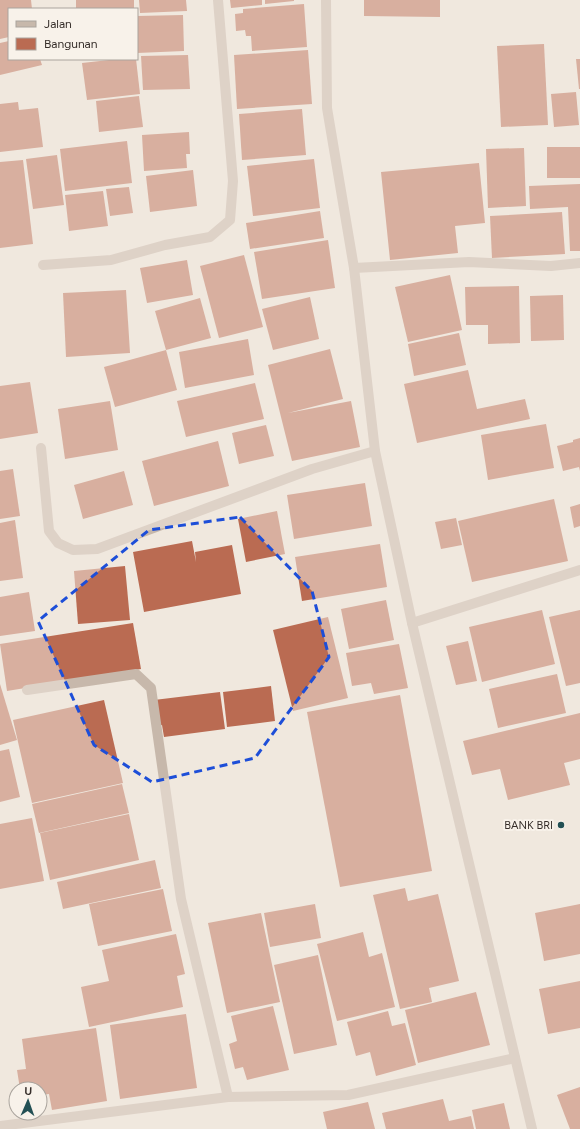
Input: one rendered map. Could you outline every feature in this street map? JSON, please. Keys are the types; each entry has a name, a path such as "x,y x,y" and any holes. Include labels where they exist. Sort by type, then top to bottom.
{"street":[{"path":"43,265 111,260 165,246 210,237 230,220 233,181 218,0"},
{"path":"326,0 327,108 354,268 375,452 412,623 532,1129"},
{"path":"354,268 469,262 551,266 580,263"},
{"path":"41,448 49,531 58,543 74,550 98,549 312,469 375,452"},
{"path":"412,623 580,570"},
{"path":"28,690 136,674 151,688 181,898 228,1097"},
{"path":"0,1125 228,1097 348,1095 515,1058"}],"highlighted area":[{"path":"240,517 312,591 329,657 255,758 152,782 94,745 38,621 149,530"}],"building":[{"path":"0,0 31,0 32,8 8,8 8,37 0,39"},
{"path":"76,0 134,0 134,8 76,8"},
{"path":"139,0 186,0 187,11 140,13"},
{"path":"230,0 262,0 262,5 231,8"},
{"path":"265,0 294,0 294,1 265,4"},
{"path":"364,0 440,0 440,17 364,16"},
{"path":"304,4 307,47 252,51 251,36 246,36 245,30 236,31 235,14 243,13 243,9"},
{"path":"183,15 184,51 138,53 138,16"},
{"path":"8,41 8,60 40,60 42,65 0,75 0,43"},
{"path":"544,44 548,125 501,127 497,46"},
{"path":"308,50 312,104 237,109 234,55"},
{"path":"188,55 190,89 143,90 141,56"},
{"path":"576,59 580,59 580,89 579,89"},
{"path":"109,60 136,60 140,94 87,100 82,63"},
{"path":"576,92 579,125 554,127 551,94"},
{"path":"139,96 143,127 99,132 96,101"},
{"path":"18,102 19,110 38,108 43,147 0,152 0,104"},
{"path":"302,109 306,155 242,160 239,114"},
{"path":"189,132 190,154 186,154 187,168 144,171 142,135"},
{"path":"127,141 132,183 65,191 60,149"},
{"path":"547,147 580,147 580,178 547,178"},
{"path":"524,148 526,206 488,208 486,149"},
{"path":"57,155 64,205 33,209 26,159"},
{"path":"314,159 320,208 253,216 247,166"},
{"path":"23,160 33,244 0,248 0,162"},
{"path":"479,163 485,223 455,226 458,253 390,260 381,172"},
{"path":"193,170 197,206 150,212 146,176"},
{"path":"580,184 580,251 570,251 568,207 530,209 529,186"},
{"path":"129,187 133,213 110,216 106,189"},
{"path":"103,191 108,226 69,231 65,195"},
{"path":"320,211 324,238 250,249 246,223"},
{"path":"562,212 565,254 492,258 490,216"},
{"path":"328,240 335,288 262,299 254,252"},
{"path":"244,255 263,327 219,338 200,266"},
{"path":"187,260 193,295 147,303 140,268"},
{"path":"450,275 462,330 408,342 395,287"},
{"path":"519,286 520,343 488,344 488,325 466,325 465,287"},
{"path":"126,290 130,353 66,357 63,293"},
{"path":"563,295 564,340 531,341 530,296"},
{"path":"310,297 319,339 273,350 262,309"},
{"path":"200,298 211,338 166,350 155,311"},
{"path":"459,333 466,365 414,376 408,344"},
{"path":"248,339 254,375 185,388 179,352"},
{"path":"330,349 343,399 288,413 351,401 360,447 292,461 268,365"},
{"path":"166,350 177,390 115,407 104,367"},
{"path":"468,370 477,409 525,399 530,419 417,443 404,384"},
{"path":"30,382 38,433 0,439 0,386"},
{"path":"255,383 264,419 186,437 177,401"},
{"path":"110,401 118,450 65,459 58,409"},
{"path":"546,424 554,468 488,480 481,435"},
{"path":"266,425 274,456 239,464 232,433"},
{"path":"580,438 580,471 579,467 563,471 557,446 573,442 573,440"},
{"path":"218,441 229,486 154,506 142,461"},
{"path":"13,469 20,516 0,519 0,471"},
{"path":"124,471 133,505 83,519 74,485"},
{"path":"365,483 372,526 294,539 287,495"},
{"path":"554,499 568,561 472,582 458,521"},
{"path":"580,504 580,526 574,528 570,507"},
{"path":"277,511 285,554 246,562 238,519"},
{"path":"456,518 462,545 441,549 435,522"},
{"path":"15,520 23,578 0,581 0,523"},
{"path":"192,541 196,562 195,552 232,545 241,594 144,612 133,552"},
{"path":"380,544 387,587 302,601 295,557"},
{"path":"125,566 130,620 78,624 74,571"},
{"path":"29,592 35,631 0,636 0,597"},
{"path":"386,600 394,640 349,649 341,609"},
{"path":"542,610 555,664 482,682 469,627"},
{"path":"580,610 580,683 566,686 549,617"},
{"path":"328,617 348,698 293,711 273,630"},
{"path":"133,623 141,669 7,691 0,644"},
{"path":"468,641 477,681 456,685 446,646"},
{"path":"399,644 408,688 374,694 371,683 352,686 346,653"},
{"path":"557,674 566,713 498,728 489,689"},
{"path":"0,684 17,740 0,745"},
{"path":"271,686 275,721 227,727 223,692"},
{"path":"220,692 225,729 164,737 162,725 158,726 154,700"},
{"path":"400,695 432,871 340,887 307,712"},
{"path":"104,700 123,783 32,803 13,720"},
{"path":"580,713 580,759 564,763 570,785 508,800 500,769 472,775 463,741"},
{"path":"9,749 20,797 0,802 0,751"},
{"path":"122,784 129,813 39,833 32,804"},
{"path":"129,814 139,860 50,880 40,833"},
{"path":"32,818 44,881 0,889 0,824"},
{"path":"155,860 161,888 63,909 57,882"},
{"path":"405,888 408,901 438,894 459,981 429,988 432,1002 400,1009 373,895"},
{"path":"163,889 172,931 98,946 89,904"},
{"path":"315,904 321,938 270,947 264,913"},
{"path":"580,904 580,954 544,961 535,913"},
{"path":"261,913 280,1002 227,1013 208,923"},
{"path":"363,932 369,957 382,953 395,1007 337,1021 317,944"},
{"path":"176,934 185,974 177,976 183,1007 89,1027 81,987 109,981 102,950"},
{"path":"318,955 337,1045 294,1054 274,965"},
{"path":"580,981 580,1028 548,1034 539,989"},
{"path":"476,992 490,1045 418,1063 405,1010"},
{"path":"273,1006 289,1070 247,1080 243,1067 235,1069 229,1044 237,1041 231,1016"},
{"path":"388,1011 392,1026 405,1023 416,1065 376,1076 370,1052 356,1056 347,1022"},
{"path":"186,1014 197,1088 120,1099 110,1025"},
{"path":"96,1028 107,1101 52,1110 48,1094 48,1081 19,1081 17,1070 26,1069 22,1039"},
{"path":"580,1087 580,1129 570,1129 557,1095"},
{"path":"443,1099 449,1121 471,1116 474,1129 386,1129 382,1113"},
{"path":"368,1102 375,1129 327,1129 323,1112"},
{"path":"504,1103 510,1129 476,1129 472,1110"}],"place":[{"name":"BANK BRI","path":"561,825"}]}
